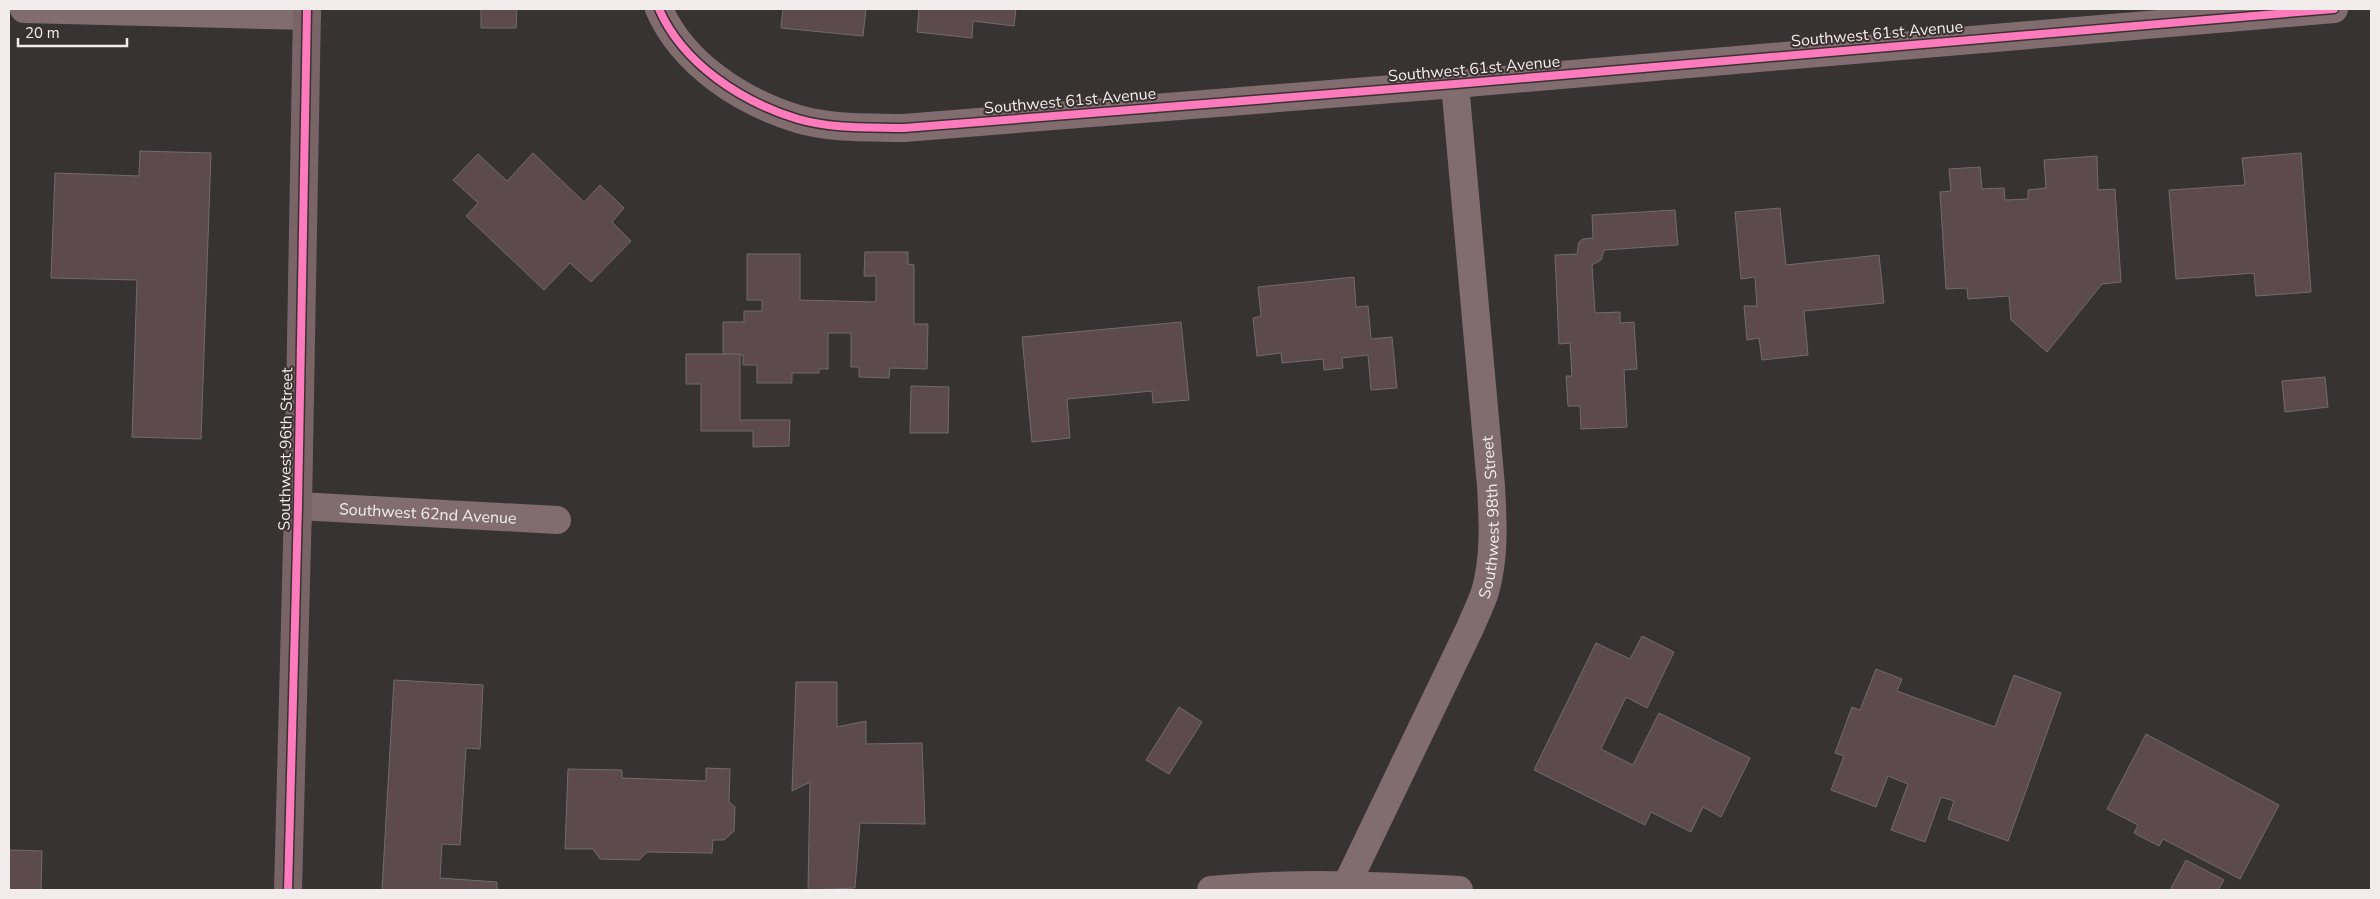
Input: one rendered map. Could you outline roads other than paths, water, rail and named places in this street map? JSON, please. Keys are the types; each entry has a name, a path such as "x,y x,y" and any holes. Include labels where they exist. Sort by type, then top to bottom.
{"street":[{"path":"24,9 307,12"},
{"name":"Southwest 61st Avenue","path":"659,9 679,44 708,71 734,90 777,111 799,119 830,125 904,128 1455,84 2334,9"},
{"name":"Southwest 96th Street","path":"288,890 298,506 307,12"},
{"name":"Southwest 98th Street","path":"1345,888 1470,628 1485,593 1491,564 1494,534 1491,486 1455,84"},
{"name":"Southwest 62nd Avenue","path":"298,506 558,520"},
{"path":"1211,890 1272,887 1459,890"}]}
